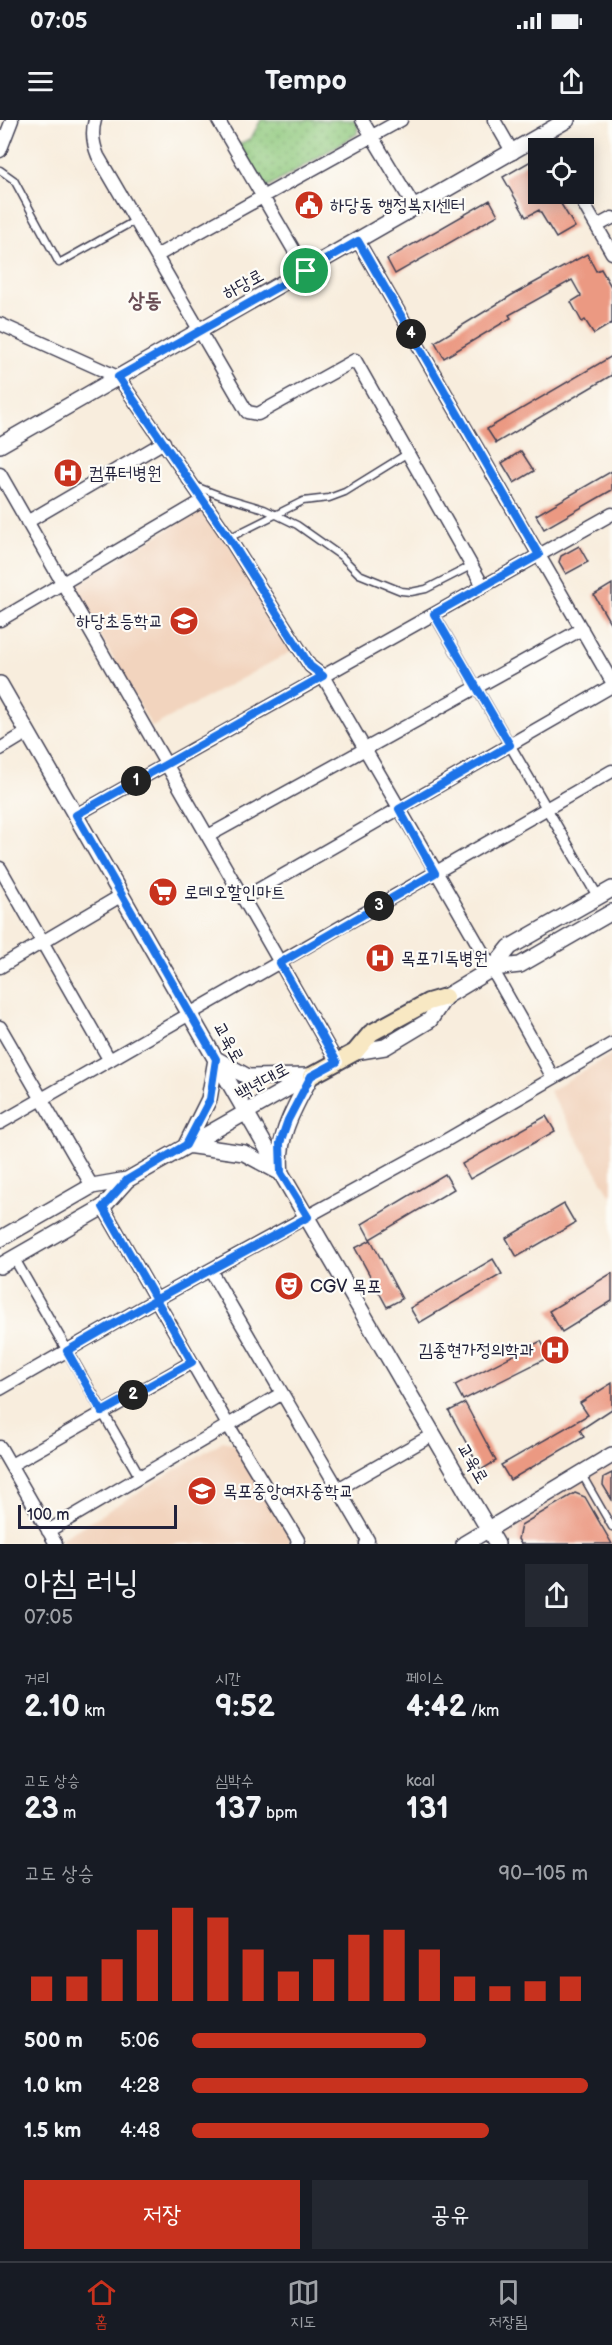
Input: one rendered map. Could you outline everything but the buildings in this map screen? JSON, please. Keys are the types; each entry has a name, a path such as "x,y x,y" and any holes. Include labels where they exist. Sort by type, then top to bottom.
{"main road":[{"name":"백년대로","path":"311,1076 355,1052 371,1033 428,1002 445,997"}],"street":[{"path":"0,151 12,120"},
{"path":"95,120 93,143 247,412 258,414 355,360 483,586"},
{"path":"218,120 306,271"},
{"path":"362,120 415,208"},
{"path":"158,255 401,120"},
{"path":"494,120 513,153"},
{"name":"하당로","path":"0,445 567,120"},
{"path":"584,204 612,253"},
{"path":"597,226 612,218"},
{"path":"244,898 612,684 358,241"},
{"path":"0,324 118,377 204,500 310,666 323,676 435,873 493,968 552,1078"},
{"path":"27,522 164,442"},
{"path":"0,474 337,1062"},
{"path":"0,620 204,500"},
{"path":"76,815 612,514"},
{"path":"434,614 598,897"},
{"path":"208,836 582,629"},
{"name":"교육로","path":"0,684 497,1544"},
{"path":"0,749 28,732"},
{"path":"0,1123 612,771"},
{"path":"0,868 110,1059"},
{"name":"백년대로","path":"445,997 493,968 510,947 612,889"},
{"path":"0,967 122,895"},
{"name":"백년대로","path":"493,968 520,965 612,912"},
{"path":"0,1027 3,1041 42,1098 92,1186"},
{"path":"0,1389 157,1299 444,1142 612,1044"},
{"path":"216,1059 248,1077 311,1076 283,1133 279,1160 281,1173 244,1153 186,1145 210,1099 216,1059"},
{"name":"백년대로","path":"0,1266 103,1207 127,1180 311,1076"},
{"name":"백년대로","path":"0,1239 92,1186 127,1180"},
{"path":"103,1207 228,1425 298,1540 297,1544"},
{"path":"14,1258 140,1477"},
{"path":"210,1270 369,1540 366,1544"},
{"path":"10,1465 192,1362"},
{"path":"48,1531 281,1394"},
{"path":"338,1489 434,1434"},
{"path":"0,1447 56,1544"},
{"path":"464,1544 612,1455"}],"lane":[{"path":"0,170 14,180 59,263 136,220"},
{"path":"229,538 303,501 329,498 345,492 408,453"},
{"path":"193,485 264,509 313,535 341,556 359,574 401,591 426,589 472,566"},
{"path":"581,1473 612,1527"}],"shaded area":[{"name":"하당초등학교","path":"206,507 294,650 152,727 75,591 76,584"},
{"path":"612,1054 612,1198 549,1091"},
{"name":"목포중앙여자중학교","path":"223,1441 235,1444 290,1538 289,1544 64,1544 61,1539"},
{"path":"612,1455 612,1544 497,1544 488,1528"}],"green space":[{"path":"261,120 355,120 358,126 357,134 267,188 262,188 238,145 251,138"}],"place":[{"name":"하당동 행정복지센터","path":"309,205"},
{"name":"컴퓨터병원","path":"68,473"},
{"name":"하당초등학교","path":"184,621"},
{"name":"로데오할인마트","path":"163,892"},
{"name":"목포기독병원","path":"380,958"},
{"name":"CGV 목포","path":"289,1286"},
{"name":"김종현가정의학과","path":"555,1350"},
{"name":"목포중앙여자중학교","path":"202,1491"}],"district":[{"name":"상동","path":"145,300"}],"route":[{"path":"306,271 118,377 229,538 310,666 323,676 76,815 216,1059 210,1099 186,1145 127,1180 103,1207 157,1299 192,1362 102,1412 67,1351 157,1299 308,1217 281,1173 280,1143 288,1120 311,1076 337,1062 280,963 435,873 399,809 510,745 434,614 539,555 358,241 306,271"}]}
